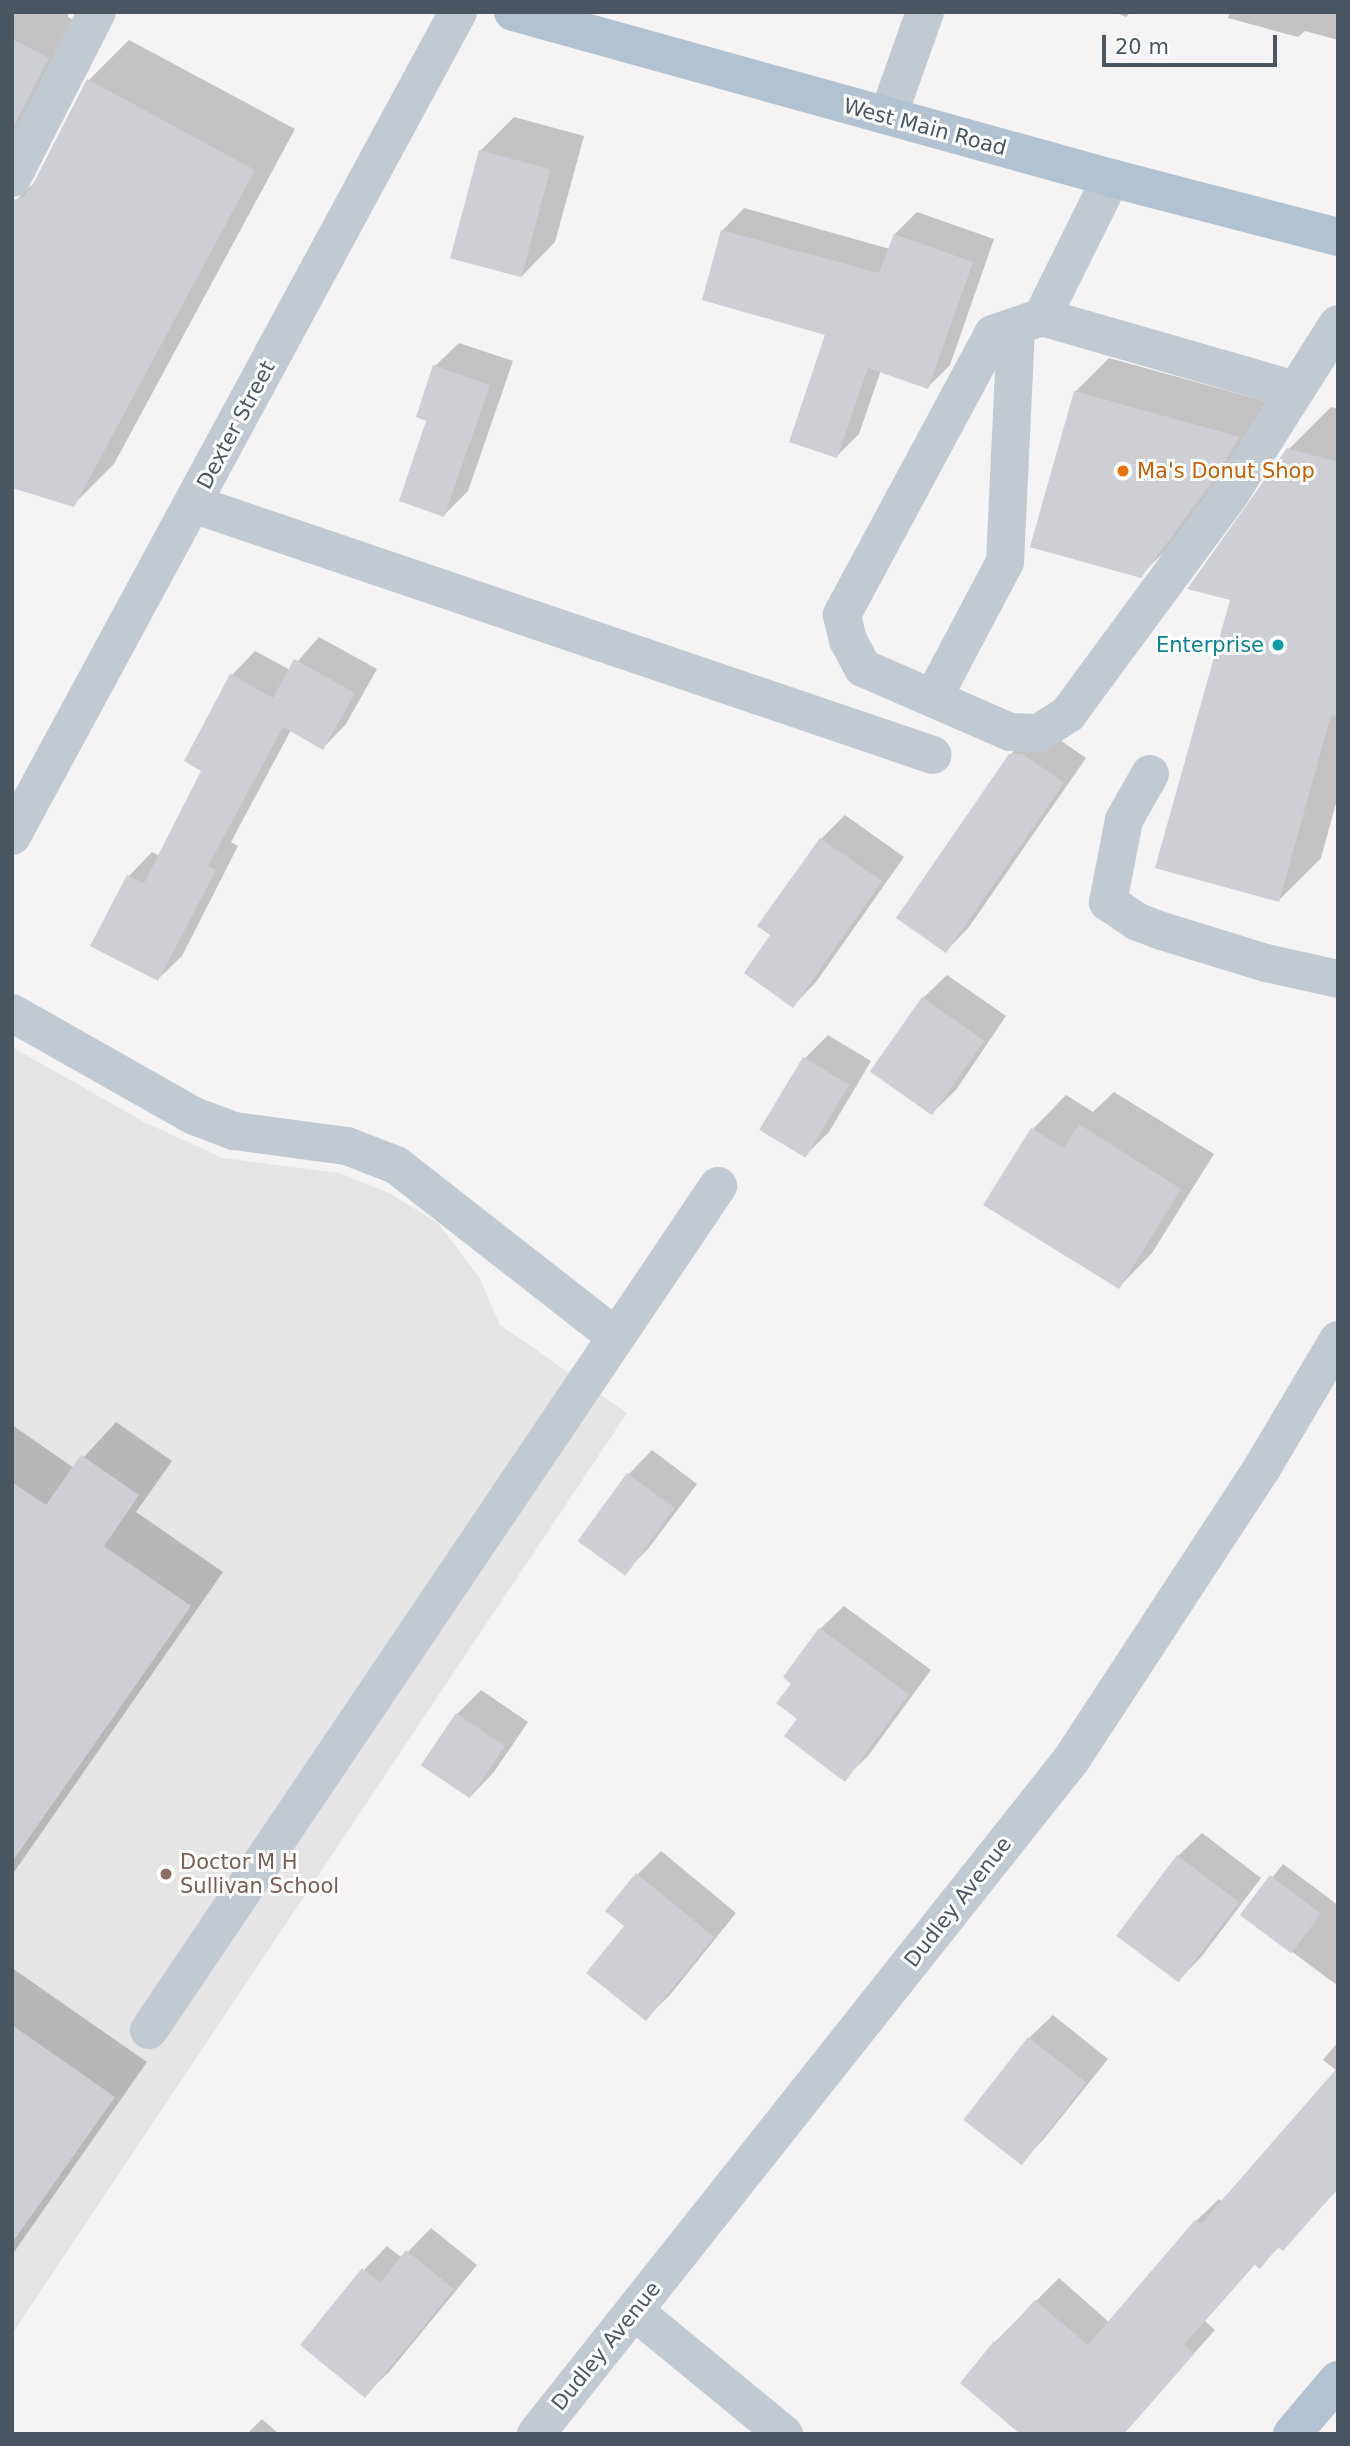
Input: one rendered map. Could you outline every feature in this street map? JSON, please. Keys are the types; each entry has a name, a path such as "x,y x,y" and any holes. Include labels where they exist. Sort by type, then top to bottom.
{"main road":[{"name":"West Main Road","path":"513,12 1111,178 1338,237"},
{"path":"1292,2434 1338,2380"}],"street":[{"path":"12,178 97,12"},
{"name":"Dexter Street","path":"12,836 458,12"},
{"path":"888,116 925,12"},
{"path":"933,698 1005,562 1029,322 1111,178"},
{"path":"1295,390 1029,322 993,334 842,615 848,640 863,668 1010,732 1039,733 1068,714 1230,494 1338,324"},
{"path":"193,504 933,755"},
{"path":"1150,774 1124,820 1108,902 1138,922 1162,931 1266,963 1338,979"},
{"path":"12,1013 194,1116 234,1131 347,1146 396,1165 616,1337"},
{"path":"149,2030 718,1186"},
{"name":"Dudley Avenue","path":"536,2434 1071,1760 1262,1468 1338,1339"},
{"path":"634,2311 784,2434"}],"shaded area":[{"name":"Doctor M H Sullivan School","path":"12,1047 146,1123 223,1158 339,1173 389,1193 438,1223 479,1277 500,1325 627,1413 12,2334"}],"building":[{"path":"12,39 49,58 12,130"},
{"path":"87,79 255,170 74,507 12,488 12,200 23,197 31,188"},
{"path":"479,150 550,169 521,277 450,258"},
{"path":"721,230 879,273 894,234 973,262 928,389 868,368 837,458 789,442 825,335 702,300"},
{"path":"433,365 490,385 444,517 399,501 426,421 416,417"},
{"name":"Ma's Donut Shop","path":"1074,391 1240,437 1212,482 1141,578 1030,547"},
{"name":"Enterprise","path":"1287,448 1338,462 1338,716 1331,715 1279,902 1155,868 1230,600 1187,589"},
{"path":"294,659 355,693 323,750 283,727 208,866 216,870 158,981 90,946 127,875 144,883 201,771 184,761 230,674 273,698"},
{"path":"1009,754 1023,754 1064,783 946,953 896,918"},
{"path":"820,838 882,881 793,1008 744,973 770,935 757,926"},
{"path":"922,997 984,1041 932,1115 870,1072"},
{"path":"803,1057 849,1085 806,1158 759,1130"},
{"path":"1079,1124 1181,1189 1119,1289 983,1205 1031,1128 1064,1148"},
{"path":"81,1455 139,1495 104,1546 191,1606 12,1862 12,1482 46,1505"},
{"path":"627,1473 675,1508 625,1576 578,1541"},
{"path":"819,1628 909,1694 845,1782 784,1736 797,1719 776,1703 791,1684 783,1677"},
{"path":"456,1713 505,1746 470,1798 421,1765"},
{"path":"1177,1855 1239,1902 1179,1983 1116,1936"},
{"path":"636,1873 714,1937 646,2021 586,1973 624,1926 605,1911"},
{"path":"1270,1875 1321,1914 1291,1953 1240,1915"},
{"path":"12,2025 115,2097 12,2243"},
{"path":"1028,2037 1086,2083 1022,2165 963,2120"},
{"path":"1338,2067 1338,2188 1283,2251 1278,2247 1260,2269 1254,2264 1184,2345 1194,2354 1124,2434 1020,2434 960,2383 994,2341 996,2343 1035,2300 1088,2345 1195,2220 1201,2224"},
{"path":"406,2250 454,2289 365,2398 300,2345 362,2268 380,2283"}],"place":[{"name":"Ma's Donut Shop","path":"1123,471"},
{"name":"Enterprise","path":"1278,645"},
{"name":"Doctor M H Sullivan School","path":"166,1874"}]}
